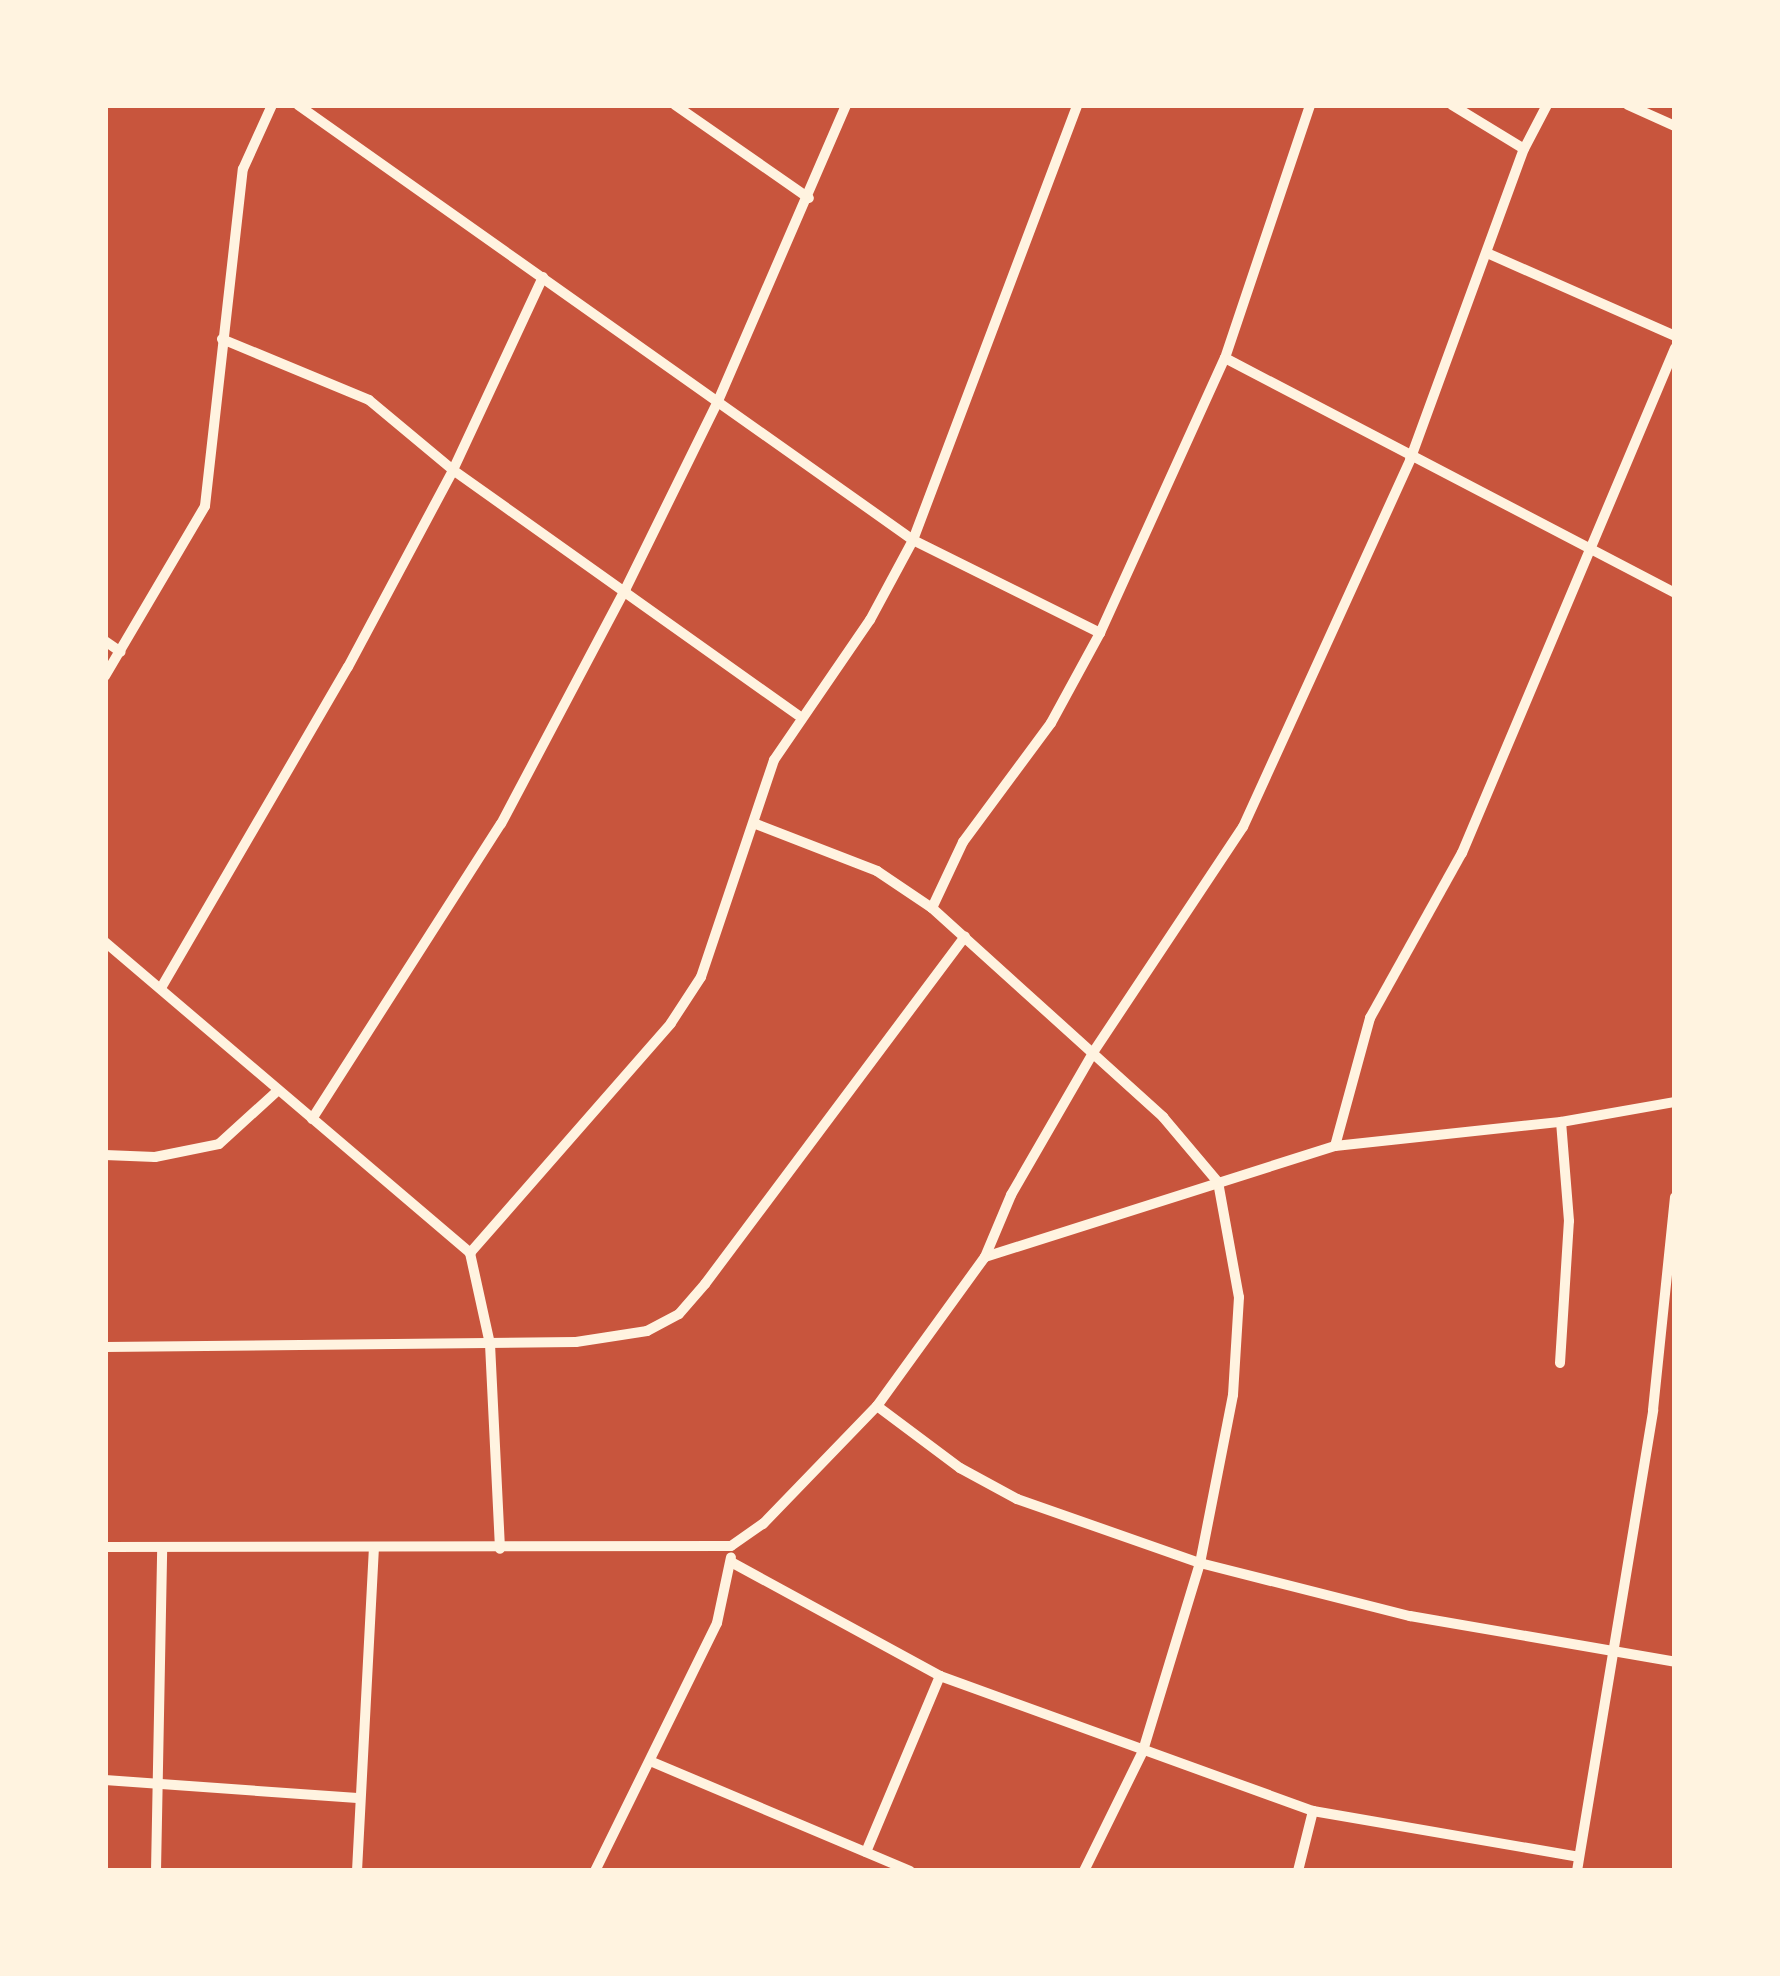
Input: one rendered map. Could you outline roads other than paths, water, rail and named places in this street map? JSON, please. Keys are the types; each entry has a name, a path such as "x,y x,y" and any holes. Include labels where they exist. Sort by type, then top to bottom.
{"street":[{"path":"105,676 205,506 243,169 272,105"},
{"path":"298,105 913,540 1100,633"},
{"path":"674,105 809,198"},
{"path":"312,1118 500,824 626,588 718,401 846,105"},
{"path":"470,1253 671,1023 701,977 756,824 774,760 798,716 870,620 913,540 1077,105"},
{"path":"932,908 962,842 1051,723 1100,633 1225,358 1310,105"},
{"path":"1452,105 1524,150"},
{"path":"105,1547 731,1546 763,1524 877,1406 984,1257 1011,1195 1094,1052 1243,828 1410,460 1524,150 1547,105"},
{"path":"1628,105 1675,126"},
{"path":"1487,253 1675,336"},
{"path":"162,988 348,666 453,470 543,277"},
{"path":"222,339 370,400 453,470 626,588 798,716"},
{"path":"1335,1146 1370,1018 1462,853 1675,348"},
{"path":"1225,358 1410,460 1675,593"},
{"path":"105,640 121,652"},
{"path":"756,824 876,871 932,908 1094,1052 1218,1182 1238,1296 1233,1395 1200,1563 1142,1751 1084,1871"},
{"path":"105,1347 490,1344 647,1331 679,1314 965,936"},
{"path":"105,942 162,988 275,1093 312,1118 470,1253 490,1344 500,1549"},
{"path":"105,1155 155,1157 219,1144 275,1093"},
{"path":"984,1257 1335,1146 1561,1122 1675,1102"},
{"path":"1560,1363 1569,1221 1561,1122"},
{"path":"1577,1871 1653,1410 1675,1198"},
{"path":"877,1406 960,1468 1017,1499 1200,1563 1410,1616 1675,1662"},
{"path":"595,1871 716,1622 731,1562 731,1546"},
{"path":"156,1871 162,1549"},
{"path":"372,1871 358,1868 358,1798 374,1549"},
{"path":"731,1562 940,1676 1313,1811 1578,1857"},
{"path":"866,1852 940,1676"},
{"path":"650,1762 910,1871"},
{"path":"105,1780 358,1798"},
{"path":"1298,1871 1313,1811"}]}
